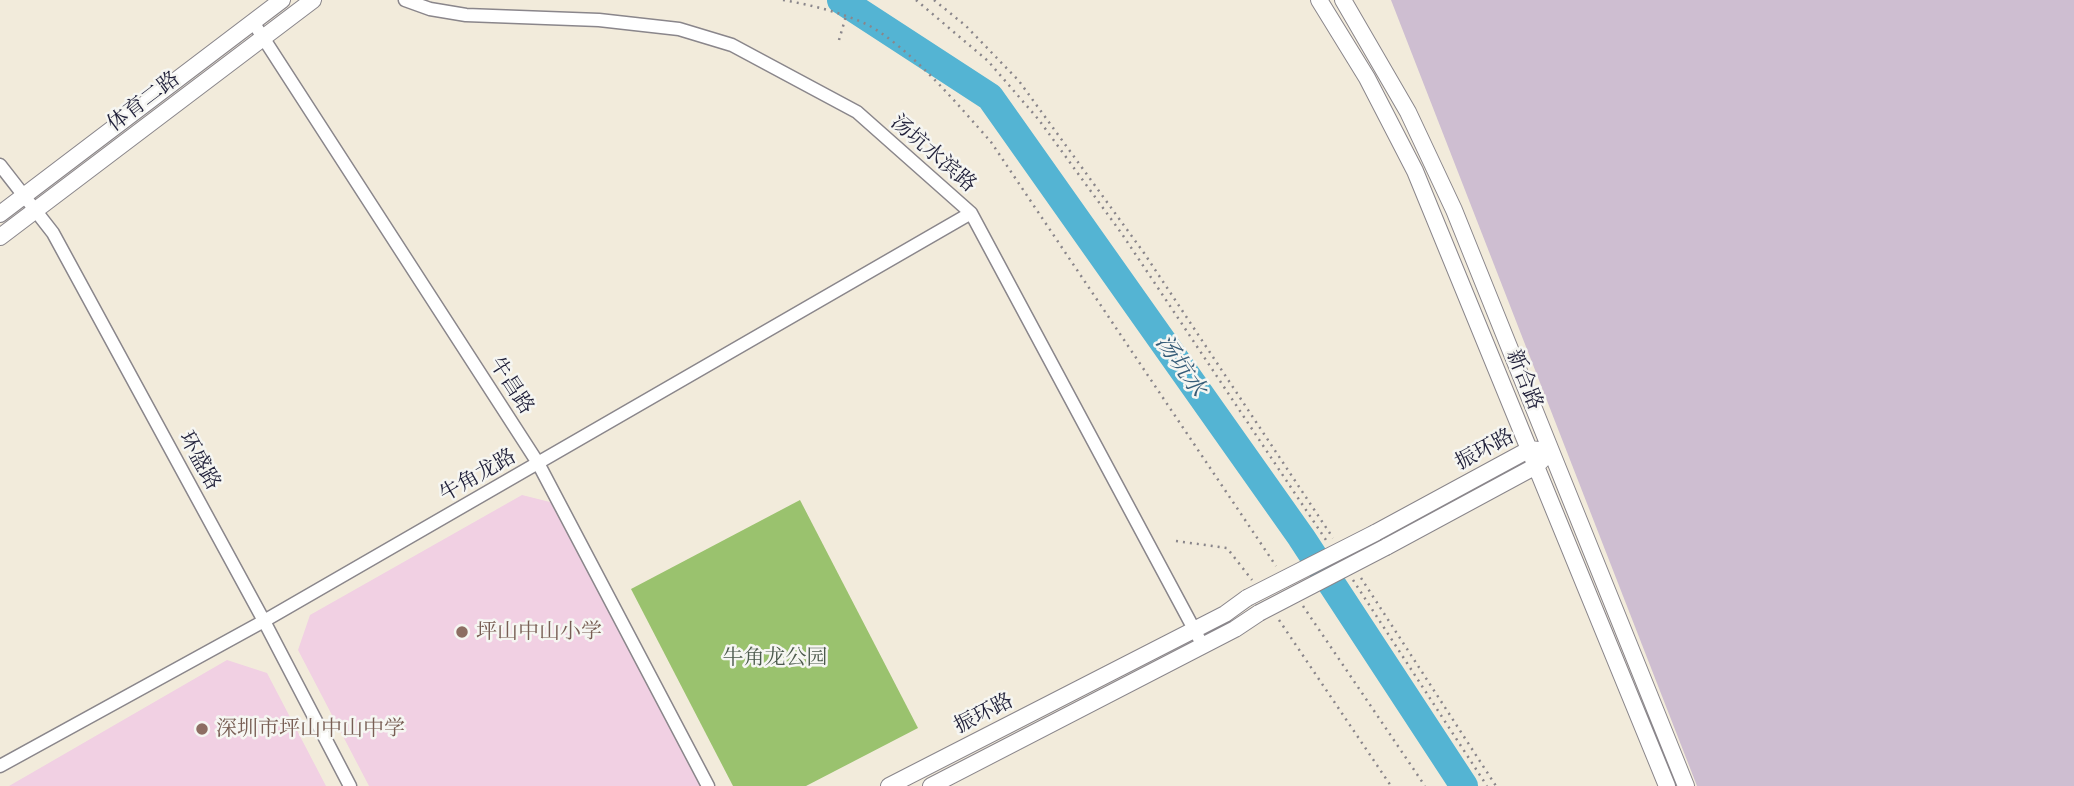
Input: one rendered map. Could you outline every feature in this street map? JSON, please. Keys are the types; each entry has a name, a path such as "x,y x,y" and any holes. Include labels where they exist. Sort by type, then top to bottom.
{"street":[{"name":"体育二路","path":"0,214 282,0"},
{"name":"体育二路","path":"0,237 313,0"},
{"name":"汤坑水滨路","path":"405,0 430,9 466,15 640,24 679,29 732,44 857,112 971,213 1202,646"},
{"name":"新合路","path":"1319,0 1367,78 1415,171 1667,786"},
{"name":"新合路","path":"1343,0 1386,69 1433,163 1686,786"},
{"name":"牛昌路","path":"253,22 538,463 708,786"},
{"name":"环盛路","path":"0,164 53,233 264,621 350,786"},
{"name":"牛角龙路","path":"0,766 264,621 971,213"},
{"name":"振环路","path":"890,786 1194,630 1252,592 1375,533 1530,449 1551,450"},
{"name":"振环路","path":"931,786 1202,646 1536,466 1551,450"}],"path":[{"path":"783,0 846,16 868,26 900,50 949,94 991,142 1280,572"},
{"path":"916,0 929,8 988,61 1039,120 1122,234 1327,542"},
{"path":"929,8 934,0 966,26 1019,80 1128,231 1336,542"},
{"path":"839,40 846,16"},
{"path":"1122,234 1128,231"},
{"path":"1240,412 1248,408"},
{"path":"1176,541 1227,548 1252,592"},
{"path":"1359,576 1496,786"},
{"path":"1350,577 1487,786"},
{"path":"1301,603 1425,786"},
{"path":"1277,617 1391,786"}],"shaded area":[{"path":"1391,0 2074,0 2074,786 1697,786"},
{"name":"坪山中山小学","path":"522,495 554,503 700,786 369,786 298,650 310,615"},
{"name":"深圳市坪山中山中学","path":"227,660 267,673 326,786 9,786"}],"green space":[{"name":"牛角龙公园","path":"800,500 918,728 806,786 733,786 631,589"}],"waterway":[{"name":"汤坑水","path":"841,0 990,97 1301,537 1464,786"}],"place":[{"name":"坪山中山小学","path":"462,632"},
{"name":"深圳市坪山中山中学","path":"202,729"}]}
